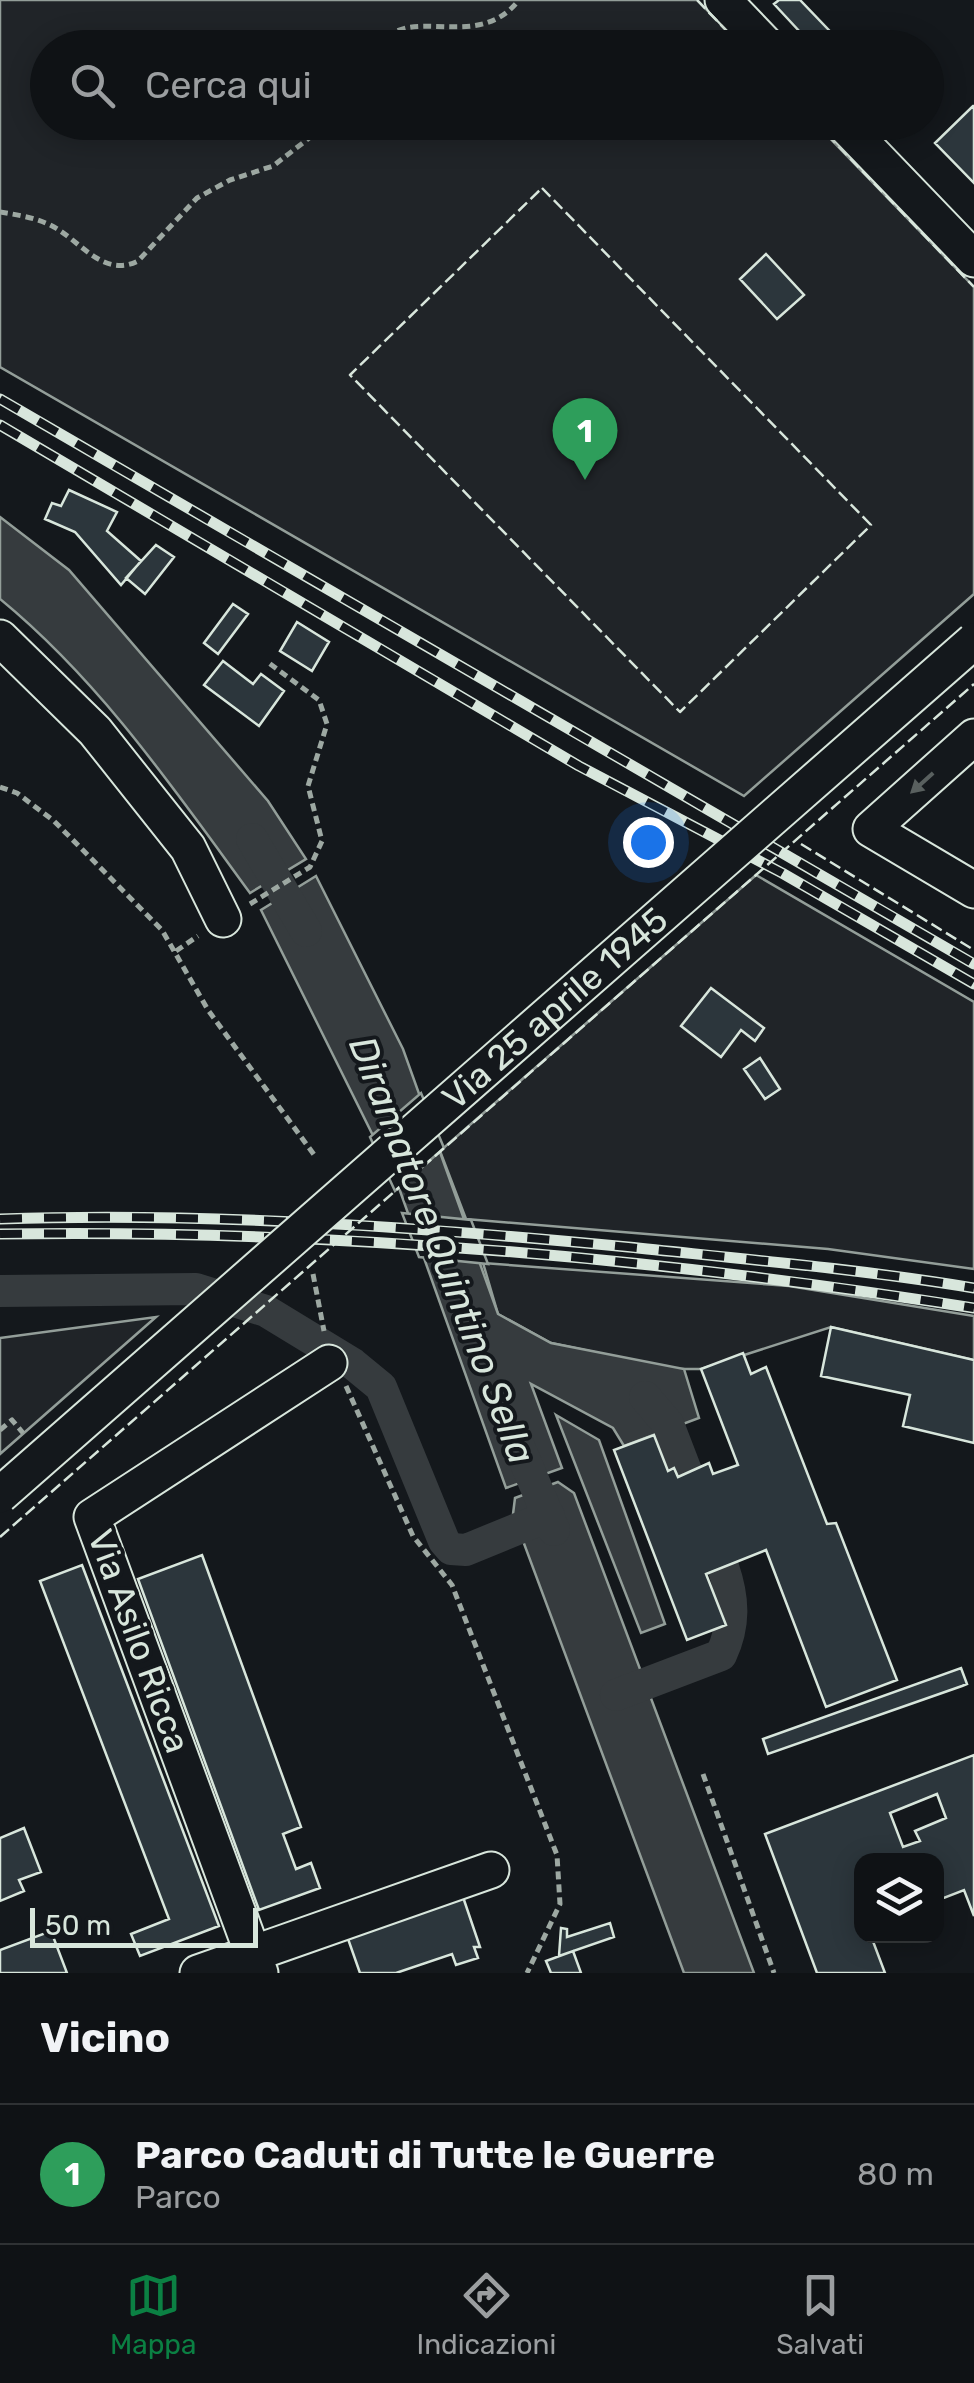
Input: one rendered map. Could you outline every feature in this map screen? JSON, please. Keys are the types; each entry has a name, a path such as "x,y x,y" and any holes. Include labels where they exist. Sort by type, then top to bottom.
{"street":[{"path":"722,0 751,30"},
{"path":"859,140 974,259"},
{"path":"0,638 95,731 176,834 222,919"},
{"name":"Via 25 aprile 1945","path":"0,1494 974,641"},
{"path":"974,737 871,829 974,890"},
{"name":"Via Asilo Ricca","path":"256,1963 92,1517 327,1349"},
{"path":"198,1973 256,1963 492,1870"}],"path":[{"path":"390,30 399,24 478,27 509,13 519,0"},
{"path":"0,212 53,226 98,259 128,266 138,261 197,198 230,180 273,166 307,140"},
{"path":"255,901 310,867 322,841 308,786 327,724 320,700 266,661"},
{"path":"0,787 17,793 54,821 162,930 208,1010 314,1156"},
{"path":"313,1274 327,1349 413,1536 452,1585 557,1854 560,1904 527,1973"},
{"path":"703,1774 774,1973"}],"shaded area":[{"path":"0,0 697,0 726,30 30,30 30,140 831,140 974,287 974,594 744,796 0,367"},
{"path":"756,875 974,1002 974,1269 828,1249 466,1219 440,1151"},
{"path":"483,1263 789,1286 974,1316 974,1360 831,1327 701,1369 675,1369 551,1343 498,1314"},
{"path":"156,1317 0,1454 0,1338"}],"water":[{"path":"0,517 69,570 268,801 306,859 250,893 103,701 71,665 0,599"},
{"path":"316,876 403,1049 498,1314 551,1343 684,1369 699,1418 624,1446 613,1428 531,1384 562,1468 506,1488 399,1188 261,910"},
{"path":"556,1415 599,1440 665,1624 641,1633"},
{"path":"558,1482 574,1493 754,1973 684,1973 513,1514 515,1498"}],"pier":[{"path":"421,1093 444,1148 395,1191 370,1137"},
{"path":"402,1213 471,1220 488,1264 419,1257"}],"building":[{"path":"779,0 800,0 829,30 798,30 774,4"},
{"path":"974,106 974,183 935,143 944,140 944,134"},
{"path":"766,254 804,295 777,319 740,279"},
{"path":"69,490 117,512 107,531 141,561 121,585 75,532 45,519 52,503 61,506"},
{"path":"156,545 174,557 145,594 126,578"},
{"path":"233,604 248,614 218,654 204,643"},
{"path":"297,622 329,642 312,671 280,651"},
{"path":"223,661 253,684 261,674 284,691 259,726 204,685"},
{"path":"711,988 764,1028 755,1041 741,1030 721,1057 681,1026"},
{"path":"760,1058 780,1089 765,1099 744,1069"},
{"path":"831,1327 974,1360 974,1443 903,1426 910,1395 821,1376"},
{"path":"743,1353 751,1374 766,1367 827,1524 836,1523 897,1680 826,1707 766,1550 706,1574 726,1625 687,1640 614,1450 654,1435 668,1471 674,1468 678,1477 709,1463 713,1474 738,1465 701,1369"},
{"path":"202,1555 301,1827 283,1834 296,1869 311,1863 320,1888 259,1910 138,1579"},
{"path":"82,1565 219,1926 140,1956 131,1934 169,1919 40,1581"},
{"path":"961,1668 967,1684 768,1754 763,1739"},
{"path":"974,1755 974,1916 964,1890 944,1898 944,1853 854,1853 854,1943 874,1943 885,1973 817,1973 765,1834","holes":["937,1794 946,1818 915,1831 920,1841 903,1847 890,1813"]},
{"path":"24,1828 41,1872 19,1880 24,1891 0,1901 0,1838"},
{"path":"463,1897 480,1947 474,1947 478,1958 456,1965 452,1954 396,1973 360,1973 347,1936"},
{"path":"610,1923 614,1937 559,1956 561,1928 567,1929 567,1937"},
{"path":"51,1931 67,1973 0,1973 0,1950"},
{"path":"573,1951 581,1973 551,1973 546,1961"}],"waterway":[{"name":"Diramatore Quintino Sella","path":"252,839 306,931"},
{"path":"0,1291 196,1289 266,1311 353,1364 381,1387 444,1541 451,1549 466,1550 549,1516"},
{"path":"616,1695 721,1655 731,1622 731,1601 723,1567 668,1424 645,1397"},
{"name":"Diramatore Quintino Sella","path":"515,1437 554,1530"}],"railway":[{"path":"0,399 974,964"},
{"path":"0,425 579,766 782,873 974,984"},
{"path":"0,1219 157,1218 393,1228 758,1260 974,1288"},
{"path":"0,1234 244,1236 489,1250 732,1274 974,1308"}],"fence":[{"path":"697,0 726,30"},
{"path":"832,140 974,287"},
{"path":"542,188 871,525 680,712 350,375 542,188"},
{"path":"0,1537 974,684"},
{"path":"801,844 974,950"}],"place":[{"name":"Parco Caduti di Tutte le Guerre","path":"585,480"}]}
